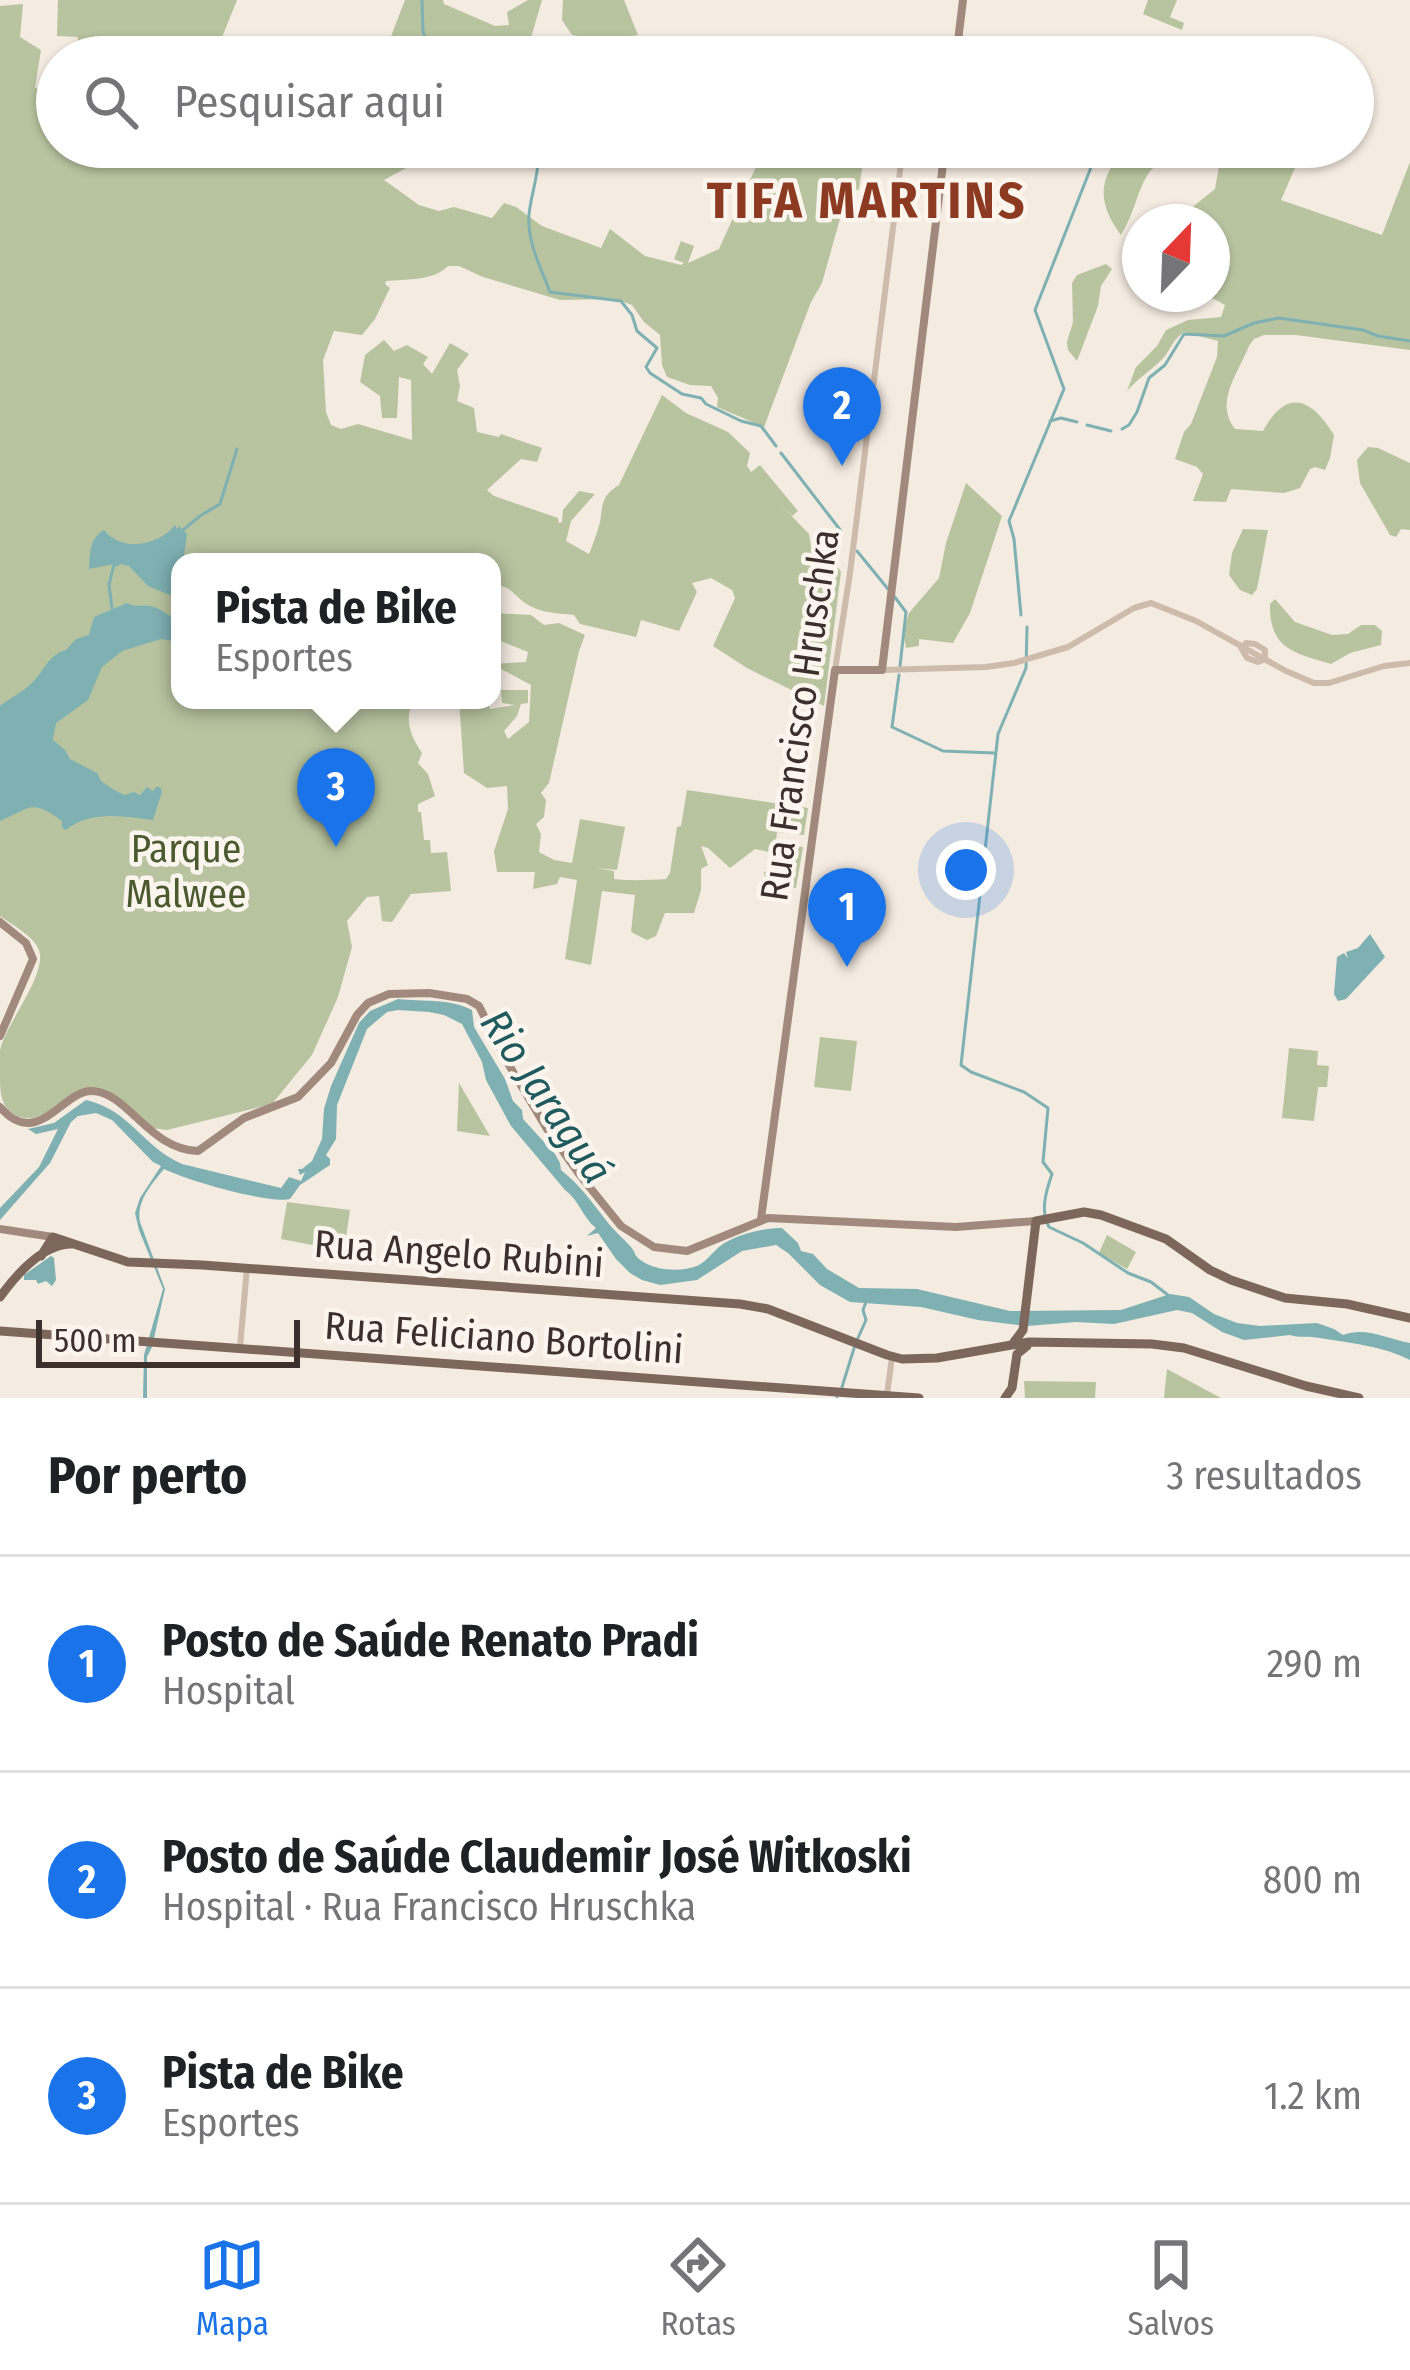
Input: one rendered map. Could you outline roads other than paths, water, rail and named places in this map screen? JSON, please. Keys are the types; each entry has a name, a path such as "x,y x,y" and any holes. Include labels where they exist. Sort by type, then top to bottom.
{"main road":[{"path":"959,36 963,0"},
{"path":"835,670 882,670 942,168"},
{"name":"Rua Francisco Hruschka","path":"761,1219 835,670"},
{"path":"0,922 26,943 33,959 0,1036"},
{"path":"0,1107 11,1118 38,1121 82,1094 96,1092 120,1104 162,1141 198,1151 244,1118 298,1097 331,1063 357,1015 375,999 401,992 429,993 467,999 482,1010 547,1129 607,1210 634,1237 660,1249 686,1251 761,1219 968,1227 1084,1212 1166,1239 1210,1270 1285,1298 1347,1304 1410,1318"},
{"path":"1005,1398 1012,1388 1013,1350 1023,1329 1042,1220"},
{"path":"0,1229 52,1239 41,1256"},
{"name":"Rua Angelo Rubini","path":"52,1239 128,1262 740,1304 773,1311 892,1357"},
{"path":"0,1297 41,1256 61,1244 77,1245"},
{"name":"Rua Feliciano Bortolini","path":"4,1330 919,1398"},
{"path":"892,1357 937,1358 1013,1350 1037,1342 1129,1342 1184,1348 1360,1398"}],"street":[{"name":"Rua Francisco Hruschka","path":"835,670 900,168"},
{"path":"882,670 986,667 1026,660 1068,646 1150,603 1196,621 1301,679 1322,683 1410,663"},
{"path":"240,1347 247,1268"},
{"path":"887,1395 892,1357"}],"water":[{"path":"175,525 187,534 184,553 171,553 170,595 148,586 129,566 89,569 93,542 104,530 131,544 168,532"},
{"path":"127,603 155,607 171,617 171,641 161,639 122,651 102,667 88,700 56,723 53,740 70,759 124,795 160,787 153,820 96,817 66,830 52,814 32,808 0,821 0,706 32,683 55,655 89,635 94,617"},
{"path":"1370,934 1385,957 1346,999 1338,1001 1334,994 1337,957 1344,953 1348,959 1346,952 1358,948"},
{"path":"398,999 445,1002 472,1010 474,1027 523,1119 637,1257 654,1267 691,1268 732,1239 782,1228 801,1251 813,1254 827,1269 859,1288 917,1289 1010,1311 1121,1310 1170,1294 1189,1297 1237,1323 1317,1323 1343,1335 1368,1333 1410,1343 1410,1360 1378,1348 1316,1337 1244,1340 1177,1310 1114,1324 1027,1326 921,1307 850,1302 820,1285 776,1245 742,1251 697,1280 660,1285 642,1280 616,1259 598,1233 587,1236 596,1228 511,1126 462,1024 444,1015 398,1010 387,1012 367,1029 337,1105 336,1139 326,1155 330,1165 300,1185 290,1199 246,1195 164,1169 150,1187 140,1207 140,1222 165,1289 147,1357 147,1398 143,1398 144,1355 163,1289 135,1213 161,1166 112,1120 96,1113 78,1116 50,1163 0,1220 0,1208 39,1167 58,1129 36,1134 28,1129 54,1123 86,1100 114,1112 182,1164 281,1188 289,1177 301,1181 305,1172 300,1175 298,1169 312,1161 322,1139 331,1086 359,1023 370,1011"},
{"path":"51,1256 56,1280 52,1286 46,1281 24,1280 24,1275"}],"waterway":[{"path":"422,0 424,36"},
{"path":"537,168 530,235 550,292 621,301 637,331 657,348 646,367 650,373 682,394 761,426 776,446"},
{"path":"1021,615 1009,521 1064,389 1035,310 1091,168"},
{"path":"1122,429 1137,412 1149,378 1165,365 1184,334 1224,336 1279,318 1410,341"},
{"path":"1050,421 1077,422"},
{"path":"1087,425 1111,431"},
{"path":"183,530 220,504 237,449"},
{"path":"781,453 841,531"},
{"path":"857,551 888,589"},
{"path":"112,608 109,585 114,564"},
{"path":"894,596 906,612 900,666"},
{"path":"1027,627 1026,668 998,734 961,1065 1024,1092 1048,1108 1043,1162 1052,1174 1044,1208 1049,1227 1168,1295"},
{"path":"899,675 892,727 943,751 994,753"},
{"path":"858,1338 866,1320 866,1302"},
{"path":"842,1387 855,1345"}],"place":[{"name":"Posto de Saúde Claudemir José Witkoski","path":"842,466"},
{"name":"Pista de Bike","path":"336,847"},
{"name":"Posto de Saúde Renato Pradi","path":"847,967"}],"district":[{"name":"TIFA MARTINS","path":"867,200"}],"park label":[{"name":"Parque Malwee","path":"186,870"}],"water label":[{"name":"Rio Jaraguá","path":"547,1096"}]}
